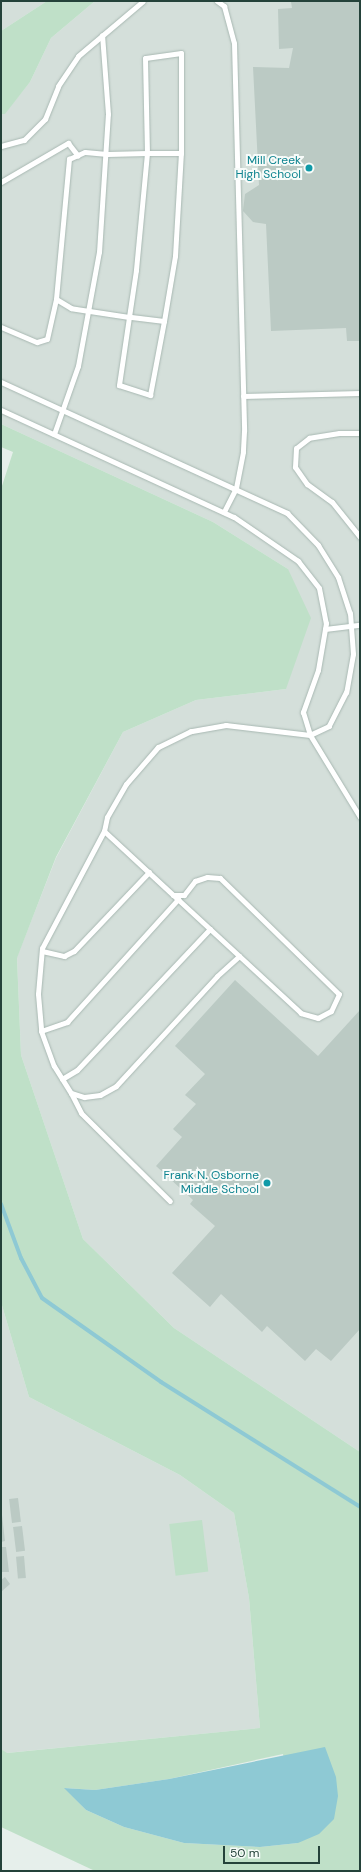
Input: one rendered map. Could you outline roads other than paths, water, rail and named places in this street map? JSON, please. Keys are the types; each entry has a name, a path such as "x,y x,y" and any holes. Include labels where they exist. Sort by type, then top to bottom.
{"lane":[{"path":"1,146 24,140 45,119 58,86 78,56 142,1"},
{"path":"218,1 224,6 234,43 244,452 236,488 224,512"},
{"path":"54,434 78,366 99,252 107,154 108,114 102,35"},
{"path":"181,53 181,153 175,256 150,395 119,386 129,317 147,153 145,58 181,53"},
{"path":"1,182 68,142 78,156"},
{"path":"1,327 37,342 47,339 56,299 69,159 85,152 107,154 181,153"},
{"path":"56,299 71,308 89,312 164,322"},
{"path":"1,382 64,409 236,488 286,513 318,545 338,577 350,613 352,654 346,692 329,726 310,735 226,725 190,731 158,748 126,784 107,817 104,831 42,951 38,994 42,1031 54,1066 71,1093 81,1113 170,1201"},
{"path":"243,396 360,393"},
{"path":"1,410 224,512 274,542 298,561 319,588 325,629 318,670 303,712 310,735 360,817"},
{"path":"360,433 339,433 309,438 296,448 294,467 307,484 332,502 360,537"},
{"path":"325,629 360,624"},
{"path":"104,831 300,1014 318,1018 331,1011 339,994 335,989 220,878 207,877 195,881 184,895 174,895"},
{"path":"42,951 64,956 74,951 148,872"},
{"path":"42,1031 67,1022 178,899"},
{"path":"62,1079 77,1070 210,929"},
{"path":"71,1093 84,1097 100,1095 116,1086 217,976 238,956"}],"water":[{"path":"325,1747 336,1777 338,1796 334,1819 319,1834 298,1843 260,1847 184,1843 124,1827 86,1810 64,1788 95,1790 169,1779"}],"waterway":[{"path":"1,1204 21,1258 42,1298 161,1382 360,1507"}],"place":[{"name":"Mill Creek High School","path":"309,168"},
{"name":"Frank N. Osborne Middle School","path":"267,1183"}]}
